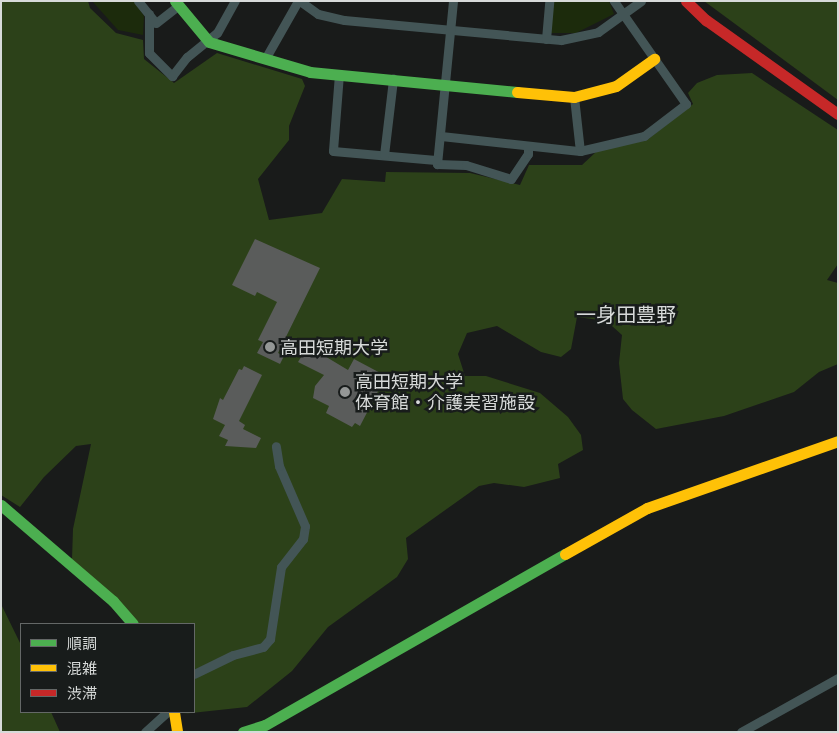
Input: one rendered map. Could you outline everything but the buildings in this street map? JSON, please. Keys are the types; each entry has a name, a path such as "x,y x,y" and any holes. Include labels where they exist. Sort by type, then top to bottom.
{"street":[{"path":"138,1 156,23 177,3 209,42 310,72 574,97 616,86 654,59"},
{"path":"149,14 148,53 172,76 187,57 209,42 235,1"},
{"path":"265,60 299,1 318,14 344,20 546,39 587,36 641,1"},
{"path":"453,1 437,164 466,165 511,179 528,154 528,146"},
{"path":"546,39 549,1"},
{"path":"441,136 580,150 644,136 686,104 614,1"},
{"path":"688,2 706,20 838,114"},
{"path":"339,74 331,149 436,160"},
{"path":"384,155 393,79"},
{"path":"574,97 580,150"},
{"path":"243,732 265,726 647,508 838,441"},
{"path":"195,673 233,654 263,647 270,639 281,567 303,539 305,526 279,466 276,446"},
{"path":"1,505 113,601 132,623"},
{"path":"741,732 838,678"},
{"path":"145,732 167,713"},
{"path":"174,713 177,732"}],"green space":[{"path":"1,1 88,1 90,8 116,33 143,40 144,59 174,83 217,53 302,79 305,86 289,126 289,140 258,179 269,220 322,213 342,179 385,182 386,172 470,173 520,185 529,165 582,165 597,151 647,140 693,104 688,93 697,83 717,75 752,73 838,130 838,264 827,280 838,283 838,364 819,372 794,392 724,416 656,429 632,410 623,399 619,363 622,335 612,326 599,320 577,317 571,349 561,357 541,352 497,326 467,333 458,354 465,376 486,376 540,393 568,417 581,435 583,450 558,464 560,478 524,487 494,483 479,486 406,538 408,559 397,577 328,627 292,671 247,707 195,713 195,623 138,623 72,559 73,529 91,444 76,446 44,477 20,507 1,495"},
{"path":"92,1 134,1 144,16 143,35 118,30"},
{"path":"552,1 609,1 614,14 576,33 549,33"},
{"path":"704,1 838,1 838,100"},
{"path":"1,604 20,643 20,713 51,713 60,732 1,732"}],"traffic: fast":[{"path":"175,1 209,42 310,72 517,92"},
{"path":"1,505 113,601 132,623"},
{"path":"243,732 265,725 565,554"}],"traffic: slow":[{"path":"517,92 574,97 616,86 654,59"},
{"path":"565,554 647,508 838,441"},
{"path":"174,713 177,732"}],"traffic: jam":[{"path":"686,1 706,20 838,114"}],"place":[{"name":"高田短期大学","path":"270,347"},
{"name":"高田短期大学 体育館・介護実習施設","path":"345,392"}],"district":[{"name":"一身田豊野","path":"626,314"}]}
